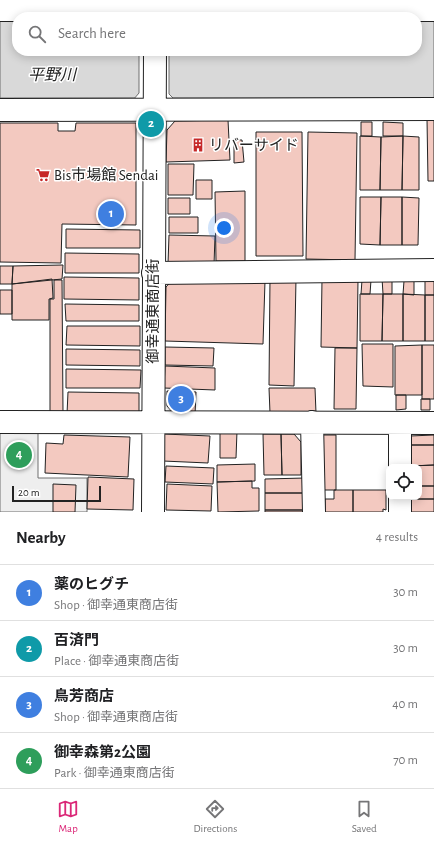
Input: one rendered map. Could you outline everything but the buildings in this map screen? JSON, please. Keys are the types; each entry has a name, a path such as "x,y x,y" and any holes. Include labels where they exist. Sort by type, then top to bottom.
{"street":[{"path":"0,10 434,10"},
{"name":"御幸通東商店街","path":"153,512 154,56"},
{"path":"0,110 155,105 434,109"},
{"path":"153,273 434,270"},
{"path":"0,422 434,423"},
{"path":"312,422 314,512"},
{"path":"400,423 400,464"},
{"path":"400,500 400,512"}],"shaded area":[{"path":"0,431 38,432 38,478 87,478 87,512 0,512"}],"water":[{"name":"平野川","path":"422,19 434,19 434,98 0,98 0,20 12,20 12,56 422,56"}],"pier":[{"path":"139,56 169,56 169,94 175,100 133,100 139,93"}],"place":[{"name":"百済門","path":"151,124"},
{"name":"リバーサイド","path":"198,145"},
{"name":"Bis市場館 Sendai","path":"43,175"},
{"name":"薬のヒグチ","path":"111,214"},
{"name":"鳥芳商店","path":"181,399"},
{"name":"御幸森第2公園","path":"19,455"}]}
